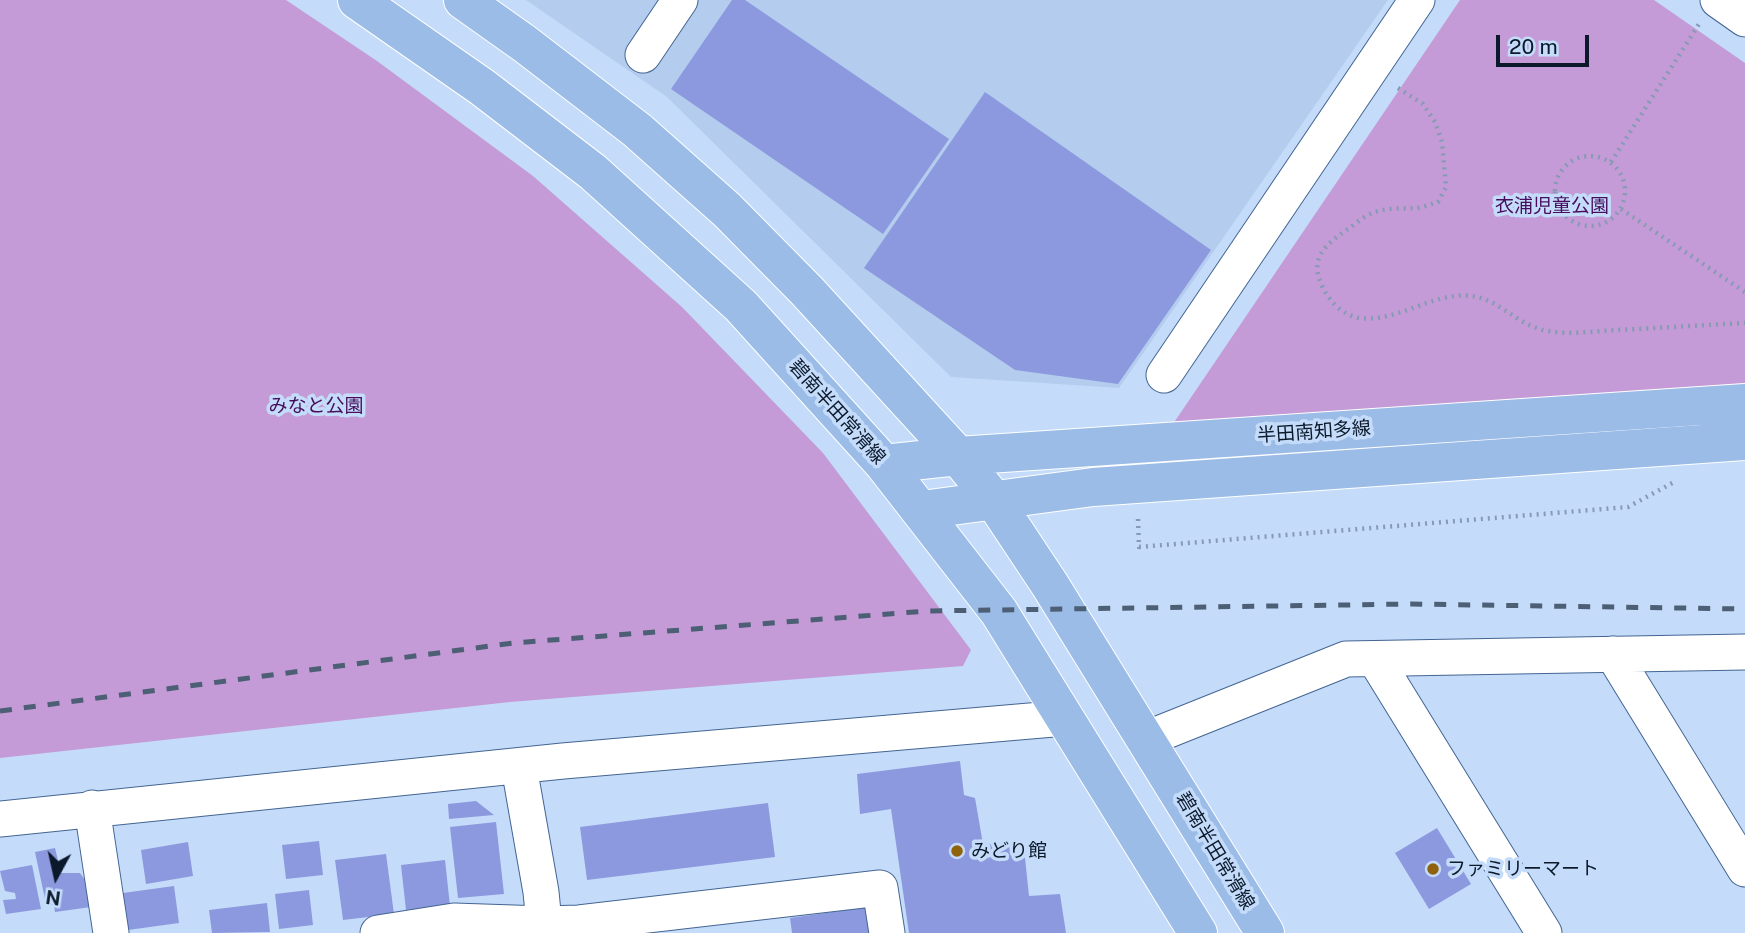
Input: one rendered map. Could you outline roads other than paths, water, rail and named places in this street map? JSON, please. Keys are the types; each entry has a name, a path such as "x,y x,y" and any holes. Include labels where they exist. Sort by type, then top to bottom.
{"main road":[{"name":"碧南半田常滑線","path":"357,0 482,87 593,172 741,306 884,464 999,612 1198,933"},
{"name":"碧南半田常滑線","path":"463,0 637,130 727,210 807,291 958,456 993,499 1146,739 1265,933"},
{"name":"半田南知多線","path":"884,464 958,456 1745,403"},
{"name":"半田南知多線","path":"922,510 1093,487 1745,441"}],"street":[{"path":"643,55 680,0"},
{"path":"1164,375 1417,0"},
{"path":"1710,10 1745,19"},
{"path":"1146,739 1346,659 1745,652"},
{"path":"1613,654 1745,869"},
{"path":"1375,659 1544,933"},
{"path":"0,819 519,767 1065,718"},
{"path":"519,767 541,892 544,929"},
{"path":"92,808 111,933"},
{"path":"378,933 454,921 544,929 880,888 887,933"}],"railway":[{"path":"0,711 513,643 927,611 1411,604 1745,609"}],"place":[{"name":"みどり館","path":"957,851"},
{"name":"ファミリーマート","path":"1433,869"}],"park label":[{"name":"衣浦児童公園","path":"1552,206"},
{"name":"みなと公園","path":"316,406"}]}
